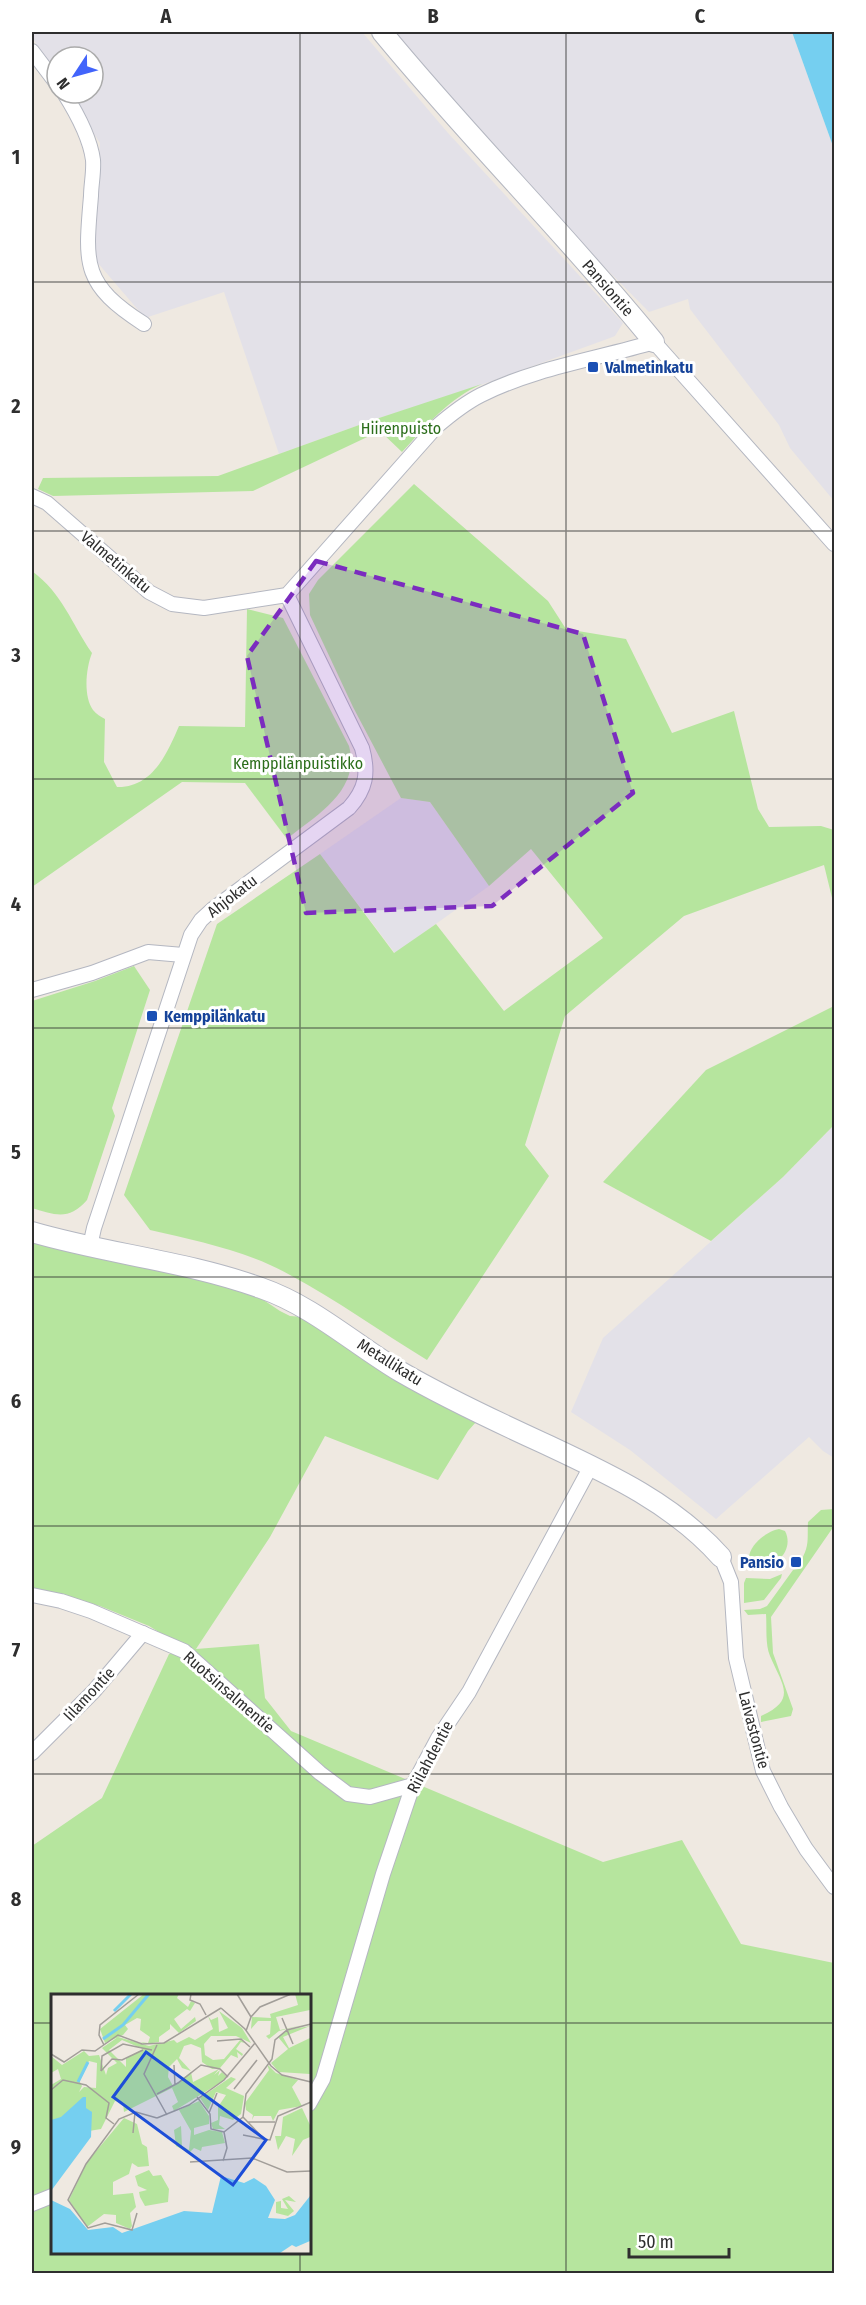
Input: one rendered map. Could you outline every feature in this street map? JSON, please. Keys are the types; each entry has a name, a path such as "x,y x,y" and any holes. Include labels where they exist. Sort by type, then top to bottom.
{"street":[{"name":"Pansiontie","path":"382,32 834,544"},
{"path":"32,51 45,68"},
{"path":"70,105 85,133 93,162 86,250 90,266 96,282 108,297 144,324"},
{"path":"287,595 436,427 457,410 481,395 536,374 654,342"},
{"name":"Valmetinkatu","path":"32,496 47,503 149,592 172,604 204,608 287,595"},
{"name":"Ahjokatu","path":"90,1246 183,955 201,920 349,808 362,792 366,782 366,762 362,748 287,595"},
{"path":"32,990 92,973 148,952 183,955"},
{"name":"Metallikatu","path":"32,1232 222,1275 264,1289 296,1304 400,1371 632,1487 686,1523 703,1537 721,1557"},
{"name":"Riilahdentie","path":"310,2102 323,2079 382,1874 412,1785 438,1738 469,1692 591,1466"},
{"name":"Laivastontie","path":"721,1557 731,1581 736,1658 763,1771 806,1850 834,1887"},
{"name":"Ruotsinsalmentie","path":"32,1595 60,1601 184,1651 320,1773 348,1794 370,1797 412,1785"},
{"name":"Iilamontie","path":"32,1752 94,1691 143,1633"},
{"path":"32,2204 51,2196"}],"highlighted area":[{"path":"316,561 583,634 633,793 492,906 306,913 247,656"}],"shaded area":[{"path":"32,32 362,32 448,133 623,323 615,336 610,338 456,394 373,420 279,454 224,292 145,318 91,255 100,143 75,105 105,105 105,45 45,45 45,58 32,37"},
{"path":"393,32 792,32 834,149 834,501 790,448 779,425 690,309 688,299 649,312 565,227"},
{"path":"401,798 430,802 489,886 395,953 320,854"},
{"path":"834,1125 834,1458 809,1437 716,1519 630,1450 571,1412 603,1338 783,1177"}],"green space":[{"name":"Hiirenpuisto","path":"482,384 448,405 402,452 380,431 253,491 53,496 38,489 43,478 218,476 373,420"},
{"path":"414,484 548,601 566,629 626,639 672,733 734,711 758,809 769,827 821,826 834,830 834,906 824,865 684,916 565,1016 525,1145 549,1176 427,1360 325,1295 257,1259 150,1230 124,1195 217,924 320,854 394,953 436,924 504,1011 603,938 531,849 489,886 430,802 401,798 353,707 310,615 309,594 318,580"},
{"name":"Kemppilänpuistikko","path":"32,571 52,589 92,653 87,674 88,697 93,710 105,719 104,762 117,787 129,786 149,776 163,758 179,726 245,727 247,609 283,618 349,746 351,762 342,789 323,811 287,839 245,783 182,782 32,887"},
{"path":"134,966 150,990 112,1108 115,1116 87,1200 68,1214 55,1214 32,1208 32,1001"},
{"path":"834,1006 834,1125 783,1177 711,1241 603,1182 706,1070"},
{"path":"32,1240 152,1266 256,1295 290,1316 304,1317 476,1422 438,1480 325,1436 270,1537 196,1649 259,1644 265,1698 291,1731 603,1862 682,1840 741,1944 834,1963 834,2273 32,2273 32,1846 102,1798 169,1654 188,1650 149,1626 100,1606 32,1589"},
{"path":"834,1509 834,1526 771,1617 773,1653 793,1709 791,1716 761,1722 761,1716 780,1704 784,1690 768,1651 766,1614 748,1615 744,1610 767,1606 793,1570 799,1569 803,1562 801,1560 807,1546 808,1522 821,1510"},
{"path":"779,1529 785,1531 787,1539 784,1554 773,1564 758,1566 750,1563 750,1552 757,1542 768,1533"},
{"path":"782,1574 764,1600 744,1603 746,1578 770,1579"}],"water":[{"path":"792,32 834,32 834,149"}],"place":[{"name":"Valmetinkatu","path":"593,367"},
{"name":"Kemppilänkatu","path":"152,1016"},
{"name":"Pansio","path":"796,1562"}]}
